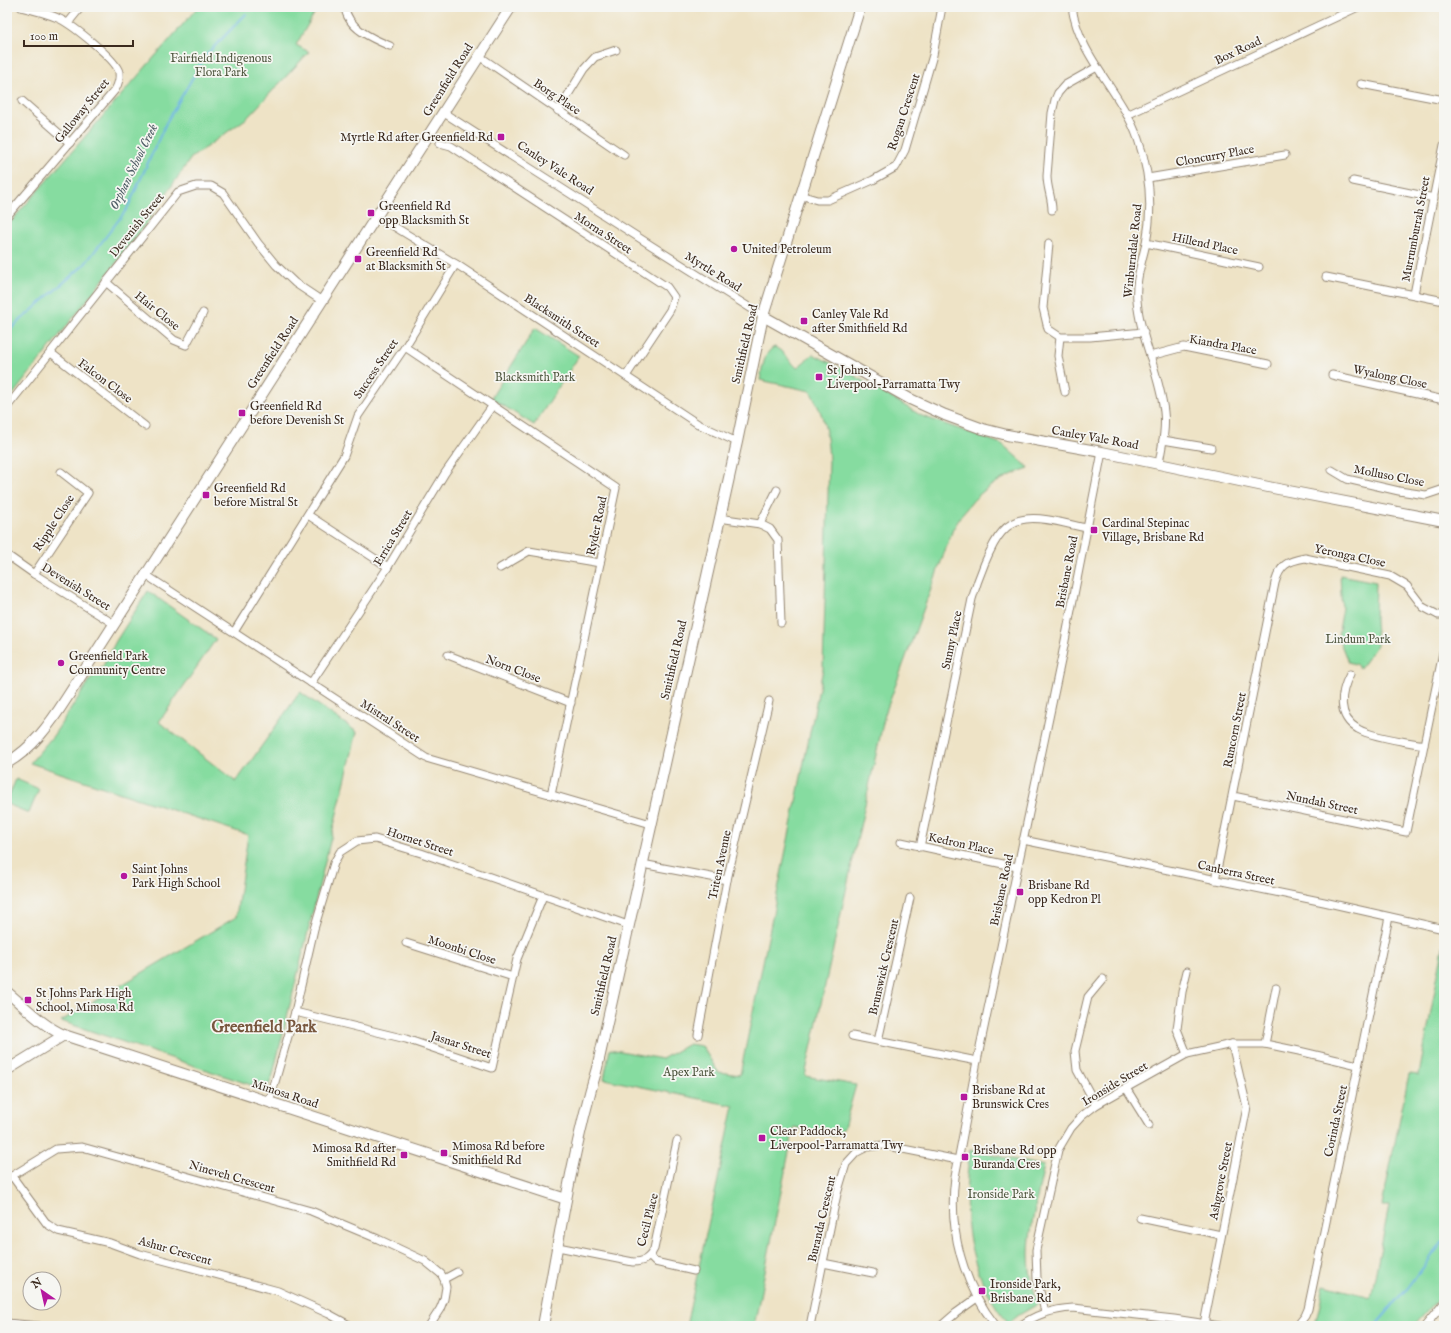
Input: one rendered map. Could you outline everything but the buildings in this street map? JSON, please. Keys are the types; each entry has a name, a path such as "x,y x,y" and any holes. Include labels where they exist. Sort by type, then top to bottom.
{"main road":[{"name":"Smithfield Road","path":"543,1326 566,1199 586,1104 596,1068 737,442 763,316 860,7"},
{"name":"Greenfield Road","path":"7,763 30,745 49,725 415,155 444,113 449,102 507,9"},
{"name":"Canley Vale Road","path":"763,316 883,385 945,415 977,427 1007,435 1159,463 1273,488 1444,521"},
{"name":"Mimosa Road","path":"7,992 47,1025 64,1035 566,1199"},
{"path":"7,1070 64,1035"}],"street":[{"name":"Galloway Street","path":"7,216 115,90 119,79 119,72 113,62 68,23 51,15 21,7"},
{"path":"68,23 81,7"},
{"path":"345,7 346,15 354,26 377,41 390,46"},
{"name":"Rogan Crescent","path":"800,195 817,200 828,200 873,180 896,167 905,150 926,80 933,55 942,7"},
{"name":"Winburndale Road","path":"1072,7 1080,37 1127,115 1137,137 1148,178 1149,214 1146,243 1139,276 1137,299 1164,412 1163,440 1159,463"},
{"name":"Box Road","path":"1127,115 1358,7"},
{"path":"558,111 584,69 595,57 616,50"},
{"name":"Borg Place","path":"479,56 624,155"},
{"path":"1052,210 1052,200 1047,182 1047,176 1052,114 1055,100 1058,93 1065,85 1097,67"},
{"path":"1362,84 1444,100"},
{"path":"22,101 70,143"},
{"name":"Canley Vale Road","path":"444,113 652,246"},
{"name":"Morna Street","path":"440,143 451,146 667,287 674,297 670,310 626,376"},
{"name":"Murrumburrah Street","path":"1414,294 1444,145"},
{"name":"Cloncurry Place","path":"1148,178 1285,155"},
{"path":"1353,181 1434,198"},
{"name":"Devenish Street","path":"7,407 178,192 196,186 211,186 223,193 258,243 276,265 295,283 322,301"},
{"name":"Blacksmith Street","path":"375,218 390,224 456,264 698,424 737,442"},
{"path":"1049,243 1043,308 1048,329 1060,337 1090,337 1144,332"},
{"name":"Hillend Place","path":"1146,243 1259,267"},
{"name":"Myrtle Road","path":"652,246 763,316"},
{"name":"Success Street","path":"234,632 344,456 358,416 405,347 456,264"},
{"path":"1326,277 1444,301"},
{"name":"Hair Close","path":"106,282 174,340 186,345 203,313"},
{"path":"1060,337 1058,356 1064,392"},
{"name":"Ryder Road","path":"405,347 616,488 551,794"},
{"name":"Kiandra Place","path":"1150,356 1184,348 1268,364"},
{"name":"Falcon Close","path":"51,353 146,426"},
{"name":"Wyalong Close","path":"1332,375 1444,400"},
{"name":"Errica Street","path":"311,683 388,567 446,473 493,405"},
{"path":"1163,440 1212,448"},
{"name":"Brisbane Road","path":"996,1326 977,1298 963,1264 956,1230 953,1193 977,1061 1102,452"},
{"name":"Molluso Close","path":"1332,470 1347,479 1399,491 1426,495 1444,489"},
{"name":"Ripple Close","path":"34,574 88,492 61,472"},
{"path":"760,524 776,490"},
{"path":"308,515 388,567"},
{"path":"719,518 760,524 770,529 778,540 781,623"},
{"name":"Sunny Place","path":"920,847 972,599 978,579 996,540 1008,525 1017,520 1027,518 1087,528"},
{"path":"500,568 529,551 600,563"},
{"name":"Devenish Street","path":"7,555 34,574 114,624"},
{"name":"Yeronga Close","path":"1275,583 1278,572 1285,563 1295,559 1305,558 1390,576 1407,586 1423,607 1438,615 1444,615"},
{"name":"Mistral Street","path":"146,575 426,758 651,824"},
{"name":"Runcorn Street","path":"1215,880 1275,583"},
{"path":"1350,674 1344,686 1342,706 1344,714 1352,725 1366,733 1424,745 1444,648"},
{"name":"Norn Close","path":"448,655 570,703"},
{"name":"Triten Avenue","path":"698,1035 727,880 769,701"},
{"name":"Nundah Street","path":"1233,796 1406,832 1424,745"},
{"name":"Hornet Street","path":"270,1103 295,1012 314,929 334,863 340,852 357,841 376,839 421,853 628,925"},
{"name":"Canberra Street","path":"1023,840 1324,902 1444,929"},
{"name":"Kedron Place","path":"901,842 1017,867"},
{"path":"642,864 727,880"},
{"name":"Jasnar Street","path":"295,1012 406,1039 492,1068 517,959 543,896"},
{"name":"Brunswick Crescent","path":"878,1041 910,898"},
{"name":"Corinda Street","path":"1297,1326 1306,1316 1308,1309 1389,917"},
{"name":"Moonbi Close","path":"406,943 513,977"},
{"path":"1187,971 1182,992 1177,1029 1187,1054"},
{"path":"1096,1106 1077,1070 1075,1051 1088,996 1103,979"},
{"path":"1265,1044 1276,988"},
{"path":"852,1036 977,1061"},
{"name":"Ironside Street","path":"1046,1312 1037,1278 1036,1250 1055,1161 1063,1140 1082,1116 1126,1088 1187,1054 1232,1044 1265,1044 1358,1065"},
{"name":"Ashgrove Street","path":"1204,1324 1247,1107 1232,1044"},
{"path":"1126,1088 1149,1125"},
{"name":"Cecil Place","path":"558,1247 633,1262 641,1262 650,1257 654,1249 677,1141"},
{"name":"Buranda Crescent","path":"810,1326 837,1194 846,1164 857,1152 867,1147 883,1145 958,1160"},
{"name":"Nineveh Crescent","path":"9,1178 56,1149 82,1147 311,1211 378,1239 425,1261 435,1268 444,1279"},
{"name":"Ashur Crescent","path":"9,1178 48,1224 58,1231 110,1243 140,1254 278,1291 351,1326"},
{"path":"1140,1218 1221,1235"},
{"path":"650,1257 655,1262 694,1271"},
{"path":"823,1263 873,1272"},
{"path":"428,1326 440,1309 444,1299 446,1287 444,1279 457,1272"},
{"path":"941,1326 977,1298"},
{"path":"1425,1326 1444,1303"},
{"path":"1020,1326 1046,1312 1058,1309 1085,1308 1174,1323 1220,1326"},
{"path":"7,1323 39,1326"}],"green space":[{"name":"Fairfield Indigenous Flora Park","path":"198,7 318,7 296,45 309,52 247,118 191,158 135,239 7,402 7,226"},
{"name":"Blacksmith Park","path":"535,328 579,356 534,425 491,398"},
{"name":"Apex Park","path":"775,347 781,351 797,368 813,354 850,373 922,416 1002,444 1029,468 1011,475 987,488 961,515 953,529 885,714 805,1076 856,1085 844,1128 835,1136 794,1127 754,1326 686,1326 734,1106 604,1079 610,1049 662,1059 689,1044 702,1046 718,1072 740,1075 823,669 829,460 826,432 819,409 810,391 760,380 766,356 771,349"},
{"name":"Lindum Park","path":"1340,575 1376,582 1375,621 1377,645 1360,668 1355,664 1348,662 1338,637 1342,613"},
{"path":"148,591 216,639 159,722 236,782 300,692 357,732 272,1078 266,1090 61,1021 236,917 248,835 30,763 53,736 90,680 103,666 116,641"},
{"path":"16,779 39,789 29,813 7,804"},
{"path":"1444,942 1444,1292 1414,1326 1315,1326 1324,1285 1371,1297 1389,1206 1382,1206 1409,1074 1419,1075"},
{"name":"Ironside Park","path":"970,1150 1044,1166 1034,1211 1029,1246 1030,1272 1038,1304 1019,1315 1009,1323 996,1307 981,1279 970,1243 966,1206"}],"waterway":[{"name":"Orphan School Creek","path":"7,332 85,264 127,209 166,123 206,55 246,14"},
{"path":"1375,1326 1407,1289 1444,1240"}],"place":[{"name":"Myrtle Rd after Greenfield Rd","path":"501,137"},
{"name":"Greenfield Rd opp Blacksmith St","path":"371,213"},
{"name":"United Petroleum","path":"734,249"},
{"name":"Greenfield Rd at Blacksmith St","path":"358,259"},
{"name":"Canley Vale Rd after Smithfield Rd","path":"804,321"},
{"name":"St Johns, Liverpool-Parramatta Twy","path":"819,377"},
{"name":"Greenfield Rd before Devenish St","path":"242,413"},
{"name":"Greenfield Rd before Mistral St","path":"206,495"},
{"name":"Cardinal Stepinac Village, Brisbane Rd","path":"1094,530"},
{"name":"Greenfield Park Community Centre","path":"61,663"},
{"name":"Saint Johns Park High School","path":"124,876"},
{"name":"Brisbane Rd opp Kedron Pl","path":"1020,892"},
{"name":"St Johns Park High School, Mimosa Rd","path":"28,1000"},
{"name":"Brisbane Rd at Brunswick Cres","path":"964,1097"},
{"name":"Clear Paddock, Liverpool-Parramatta Twy","path":"762,1138"},
{"name":"Mimosa Rd before Smithfield Rd","path":"444,1153"},
{"name":"Mimosa Rd after Smithfield Rd","path":"404,1155"},
{"name":"Brisbane Rd opp Buranda Cres","path":"965,1157"},
{"name":"Ironside Park, Brisbane Rd","path":"982,1291"}],"district":[{"name":"Greenfield Park","path":"264,1028"}]}
